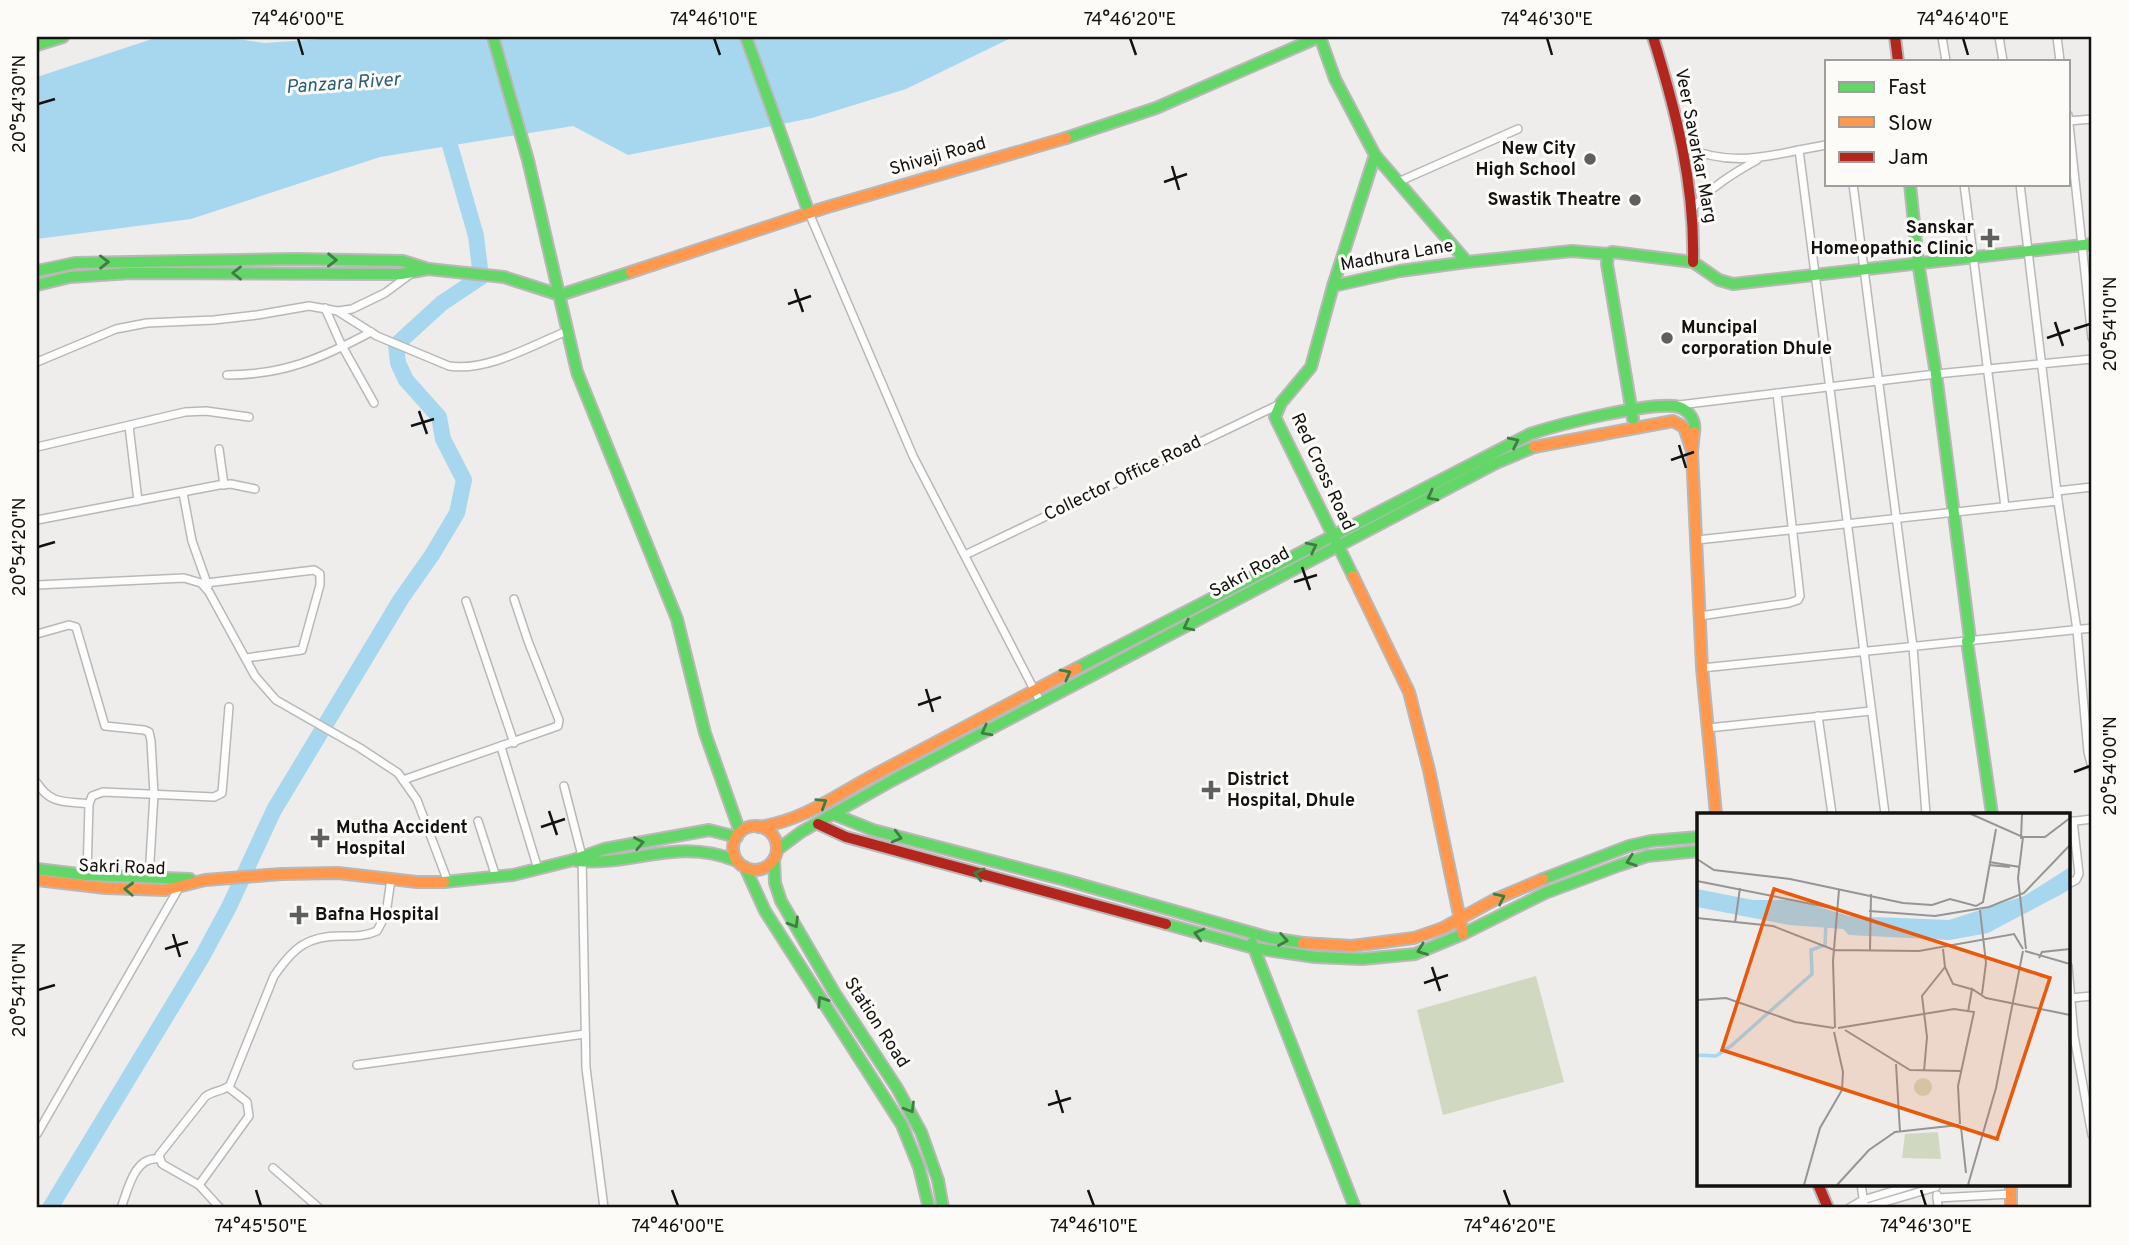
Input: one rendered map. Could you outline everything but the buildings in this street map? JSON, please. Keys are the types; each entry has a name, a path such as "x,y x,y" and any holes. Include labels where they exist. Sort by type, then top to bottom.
{"street":[{"path":"37,45 62,37"},
{"path":"493,37 528,160 577,372 677,619 705,733 739,835"},
{"path":"746,37 809,213 913,456 1041,703"},
{"path":"1320,37 1335,79 1375,155 1467,262"},
{"name":"Shivaji Road","path":"560,295 809,213 1069,137 1156,108 1320,37"},
{"name":"Veer Savarkar Marg","path":"1653,37 1681,146 1695,237 1693,262"},
{"path":"1895,37 1898,60"},
{"path":"1942,37 1946,60"},
{"path":"1999,37 2003,60"},
{"path":"2057,37 2060,60"},
{"path":"2070,119 2092,119"},
{"path":"1398,182 1518,129"},
{"path":"2070,132 2087,245 2092,338"},
{"path":"1681,146 1714,157 1735,160 1761,158 1825,145"},
{"path":"1798,150 1885,813"},
{"name":"Red Cross Road","path":"1375,155 1333,286 1311,367 1276,410 1276,421 1409,692 1429,770 1463,933"},
{"path":"1692,209 1707,191 1761,158"},
{"path":"1853,186 1913,647 1926,813"},
{"path":"1910,186 1918,262 1936,374 1970,639 1967,641 1992,813"},
{"path":"1964,186 2005,507"},
{"path":"2020,186 2058,501 2077,630 2088,752 2092,767"},
{"path":"1693,262 1719,280 1732,284 2087,245"},
{"name":"Madhura Lane","path":"1333,286 1400,271 1572,251 1612,252 1693,262"},
{"path":"1608,254 1607,264 1634,427"},
{"path":"37,271 75,263 403,261 428,269 504,277 560,295"},
{"path":"37,285 70,277 131,273 412,273 428,269"},
{"path":"338,311 367,304 412,273"},
{"path":"37,362 116,329 147,323 235,318 309,306 338,311 374,334 449,366 468,368 491,362 567,331"},
{"path":"325,308 342,347 374,402"},
{"path":"227,375 265,374 285,370 374,334"},
{"path":"741,864 733,847 739,835 751,827 784,823 809,812 843,791 1034,691 1335,542 1530,434 1551,427 1631,411 1936,374 2092,359"},
{"path":"1700,616 1798,600 1801,591 1777,393"},
{"name":"Collector Office Road","path":"965,555 1281,403"},
{"path":"1671,406 1682,408 1691,415 1695,426 1692,452 1702,668 1716,813"},
{"path":"37,447 185,412 206,411 249,417"},
{"name":"Sakri Road","path":"776,855 801,832 894,780 1335,542 1529,448 1582,435 1663,421 1680,423 1686,431 1692,452"},
{"path":"129,426 138,501"},
{"path":"219,449 224,485"},
{"path":"37,520 224,485 255,489"},
{"path":"2057,491 2092,487"},
{"path":"183,493 192,541 209,592 256,676 276,700 398,773 417,800 448,882"},
{"path":"1697,540 2058,501"},
{"path":"206,583 314,570 320,574 320,585 302,650 246,658"},
{"path":"37,585 184,578 201,583 209,592"},
{"path":"403,780 554,729 559,723 514,598"},
{"path":"466,601 514,743"},
{"path":"37,634 69,625 76,627 105,726 149,732 154,794 149,878"},
{"path":"1702,668 2092,628"},
{"path":"87,875 89,804 92,796 103,792 214,797 222,793 229,707"},
{"path":"1708,728 1871,711"},
{"path":"1818,716 1832,813"},
{"path":"500,747 538,869"},
{"path":"37,783 53,800 89,804"},
{"path":"564,786 579,859 586,1068 604,1208"},
{"path":"833,814 873,830 1112,893 1247,932 1298,943 1380,944 1435,932 1503,895 1629,846 1651,841 1697,837"},
{"path":"2070,883 2076,880 2079,874 2070,822 2092,819"},
{"path":"478,821 496,877"},
{"path":"818,824 846,837 1107,909 1254,948 1315,957 1390,958 1415,954 1545,893 1620,865 1647,856 1697,851"},
{"path":"579,859 609,861 684,849 703,849 722,853 741,864 761,869 776,855 773,835 759,827"},
{"path":"579,859 709,830 739,835"},
{"name":"Station Road","path":"776,855 775,883 781,901 852,1021 874,1050 917,1120 939,1175 943,1208"},
{"name":"Sakri Road","path":"37,869 182,882 281,874 338,873 448,882 496,877 579,859"},
{"name":"Station Road","path":"741,864 765,911 902,1125 919,1167 929,1208"},
{"path":"228,1087 274,975 284,961 305,942 322,936 368,935 377,931 386,914 391,879"},
{"name":"Sakri Road","path":"37,880 106,888 165,890 182,882"},
{"path":"37,1134 182,882"},
{"path":"1107,909 1112,893"},
{"path":"1247,932 1355,1208"},
{"path":"2070,987 2074,1036 2092,1135"},
{"path":"2071,998 2092,996"},
{"path":"357,1065 586,1034"},
{"path":"220,1208 199,1185 162,1164 159,1155 205,1097 228,1087"},
{"path":"199,1185 245,1122 250,1111 244,1099 228,1087"},
{"path":"121,1208 137,1168 149,1160 159,1159"},
{"path":"272,1168 319,1208"},
{"path":"1819,1186 1828,1208"},
{"path":"1861,1186 1864,1205"},
{"path":"1849,1208 1896,1199 1933,1186"},
{"path":"1936,1186 1938,1208"},
{"path":"1864,1205 1893,1187 1896,1199"},
{"path":"1937,1198 2011,1189 2011,1208"}],"green space":[{"path":"1536,976 1564,1082 1443,1115 1417,1010"}],"water":[{"name":"Panzara River","path":"158,37 222,37 265,43 351,37 1013,37 906,89 812,118 628,155 573,126 380,157 191,219 37,239 37,77"}],"waterway":[{"path":"50,1208 202,957 229,907 274,810 401,599 457,513 464,480 443,439 439,417 406,380 398,363 396,345 442,303 481,277 476,236 445,128"}],"traffic: fast":[{"path":"37,45 63,37"},
{"path":"493,37 528,160 577,372 677,619 705,733 740,832"},
{"path":"746,37 809,213"},
{"path":"1066,138 1156,108 1319,37"},
{"path":"1320,37 1335,79 1375,155 1333,286 1311,367 1281,403 1275,417 1353,576"},
{"path":"1375,155 1467,262 1572,251 1608,254"},
{"path":"1910,186 1918,262 1936,374 1970,639 1967,641 1992,813"},
{"path":"1633,419 1607,264 1608,254 1612,252 1693,262 1719,280 1733,284 2092,244"},
{"path":"37,271 75,263 294,259 403,261 428,269 504,277 560,295 631,272"},
{"path":"1333,286 1400,271 1467,262"},
{"path":"37,285 70,277 131,273 401,274 428,269"},
{"path":"1077,668 1530,434 1605,414 1667,406 1686,411 1693,420 1694,432"},
{"path":"777,850 801,832 893,780 1496,463 1534,447"},
{"path":"833,814 873,830 1065,880 1270,938 1303,943"},
{"path":"444,882 513,875 604,849 709,830 737,837"},
{"path":"1543,879 1629,846 1651,841 1697,837"},
{"path":"1166,924 1254,948 1315,957 1362,959 1415,954 1463,934 1545,893 1620,865 1647,856 1697,851"},
{"path":"577,861 618,860 675,852 715,854 737,861"},
{"path":"774,859 775,883 781,901 834,992 897,1088 921,1132 938,1180 943,1208"},
{"path":"745,867 765,911 902,1125 919,1167 929,1208"},
{"path":"37,869 87,875 190,879"},
{"path":"1252,943 1355,1208"}],"traffic: slow":[{"path":"631,272 824,208 1066,138"},
{"path":"1534,447 1673,421 1684,427 1691,448"},
{"path":"1694,432 1692,452 1702,668 1716,813"},
{"path":"1353,576 1409,692 1429,770 1463,934"},
{"path":"759,827 806,813 1077,668"},
{"path":"755,826 770,833 777,848 770,863 755,870 740,863 733,848 740,833 755,826"},
{"path":"37,880 106,888 165,890 205,880 281,874 338,873 417,882 444,882"},
{"path":"1303,943 1352,946 1414,938 1443,928 1496,899 1543,879"},
{"path":"2011,1186 2011,1208"}],"traffic: jam":[{"path":"1653,37 1669,93 1687,176 1693,262"},
{"path":"1895,37 1898,60"},
{"path":"818,824 846,837 1166,924"},
{"path":"1819,1186 1828,1208"}],"place":[{"name":"New City High School","path":"1590,159"},
{"name":"Swastik Theatre","path":"1635,200"},
{"name":"Sanskar Homeopathic Clinic","path":"1990,238"},
{"name":"Muncipal corporation Dhule","path":"1667,338"},
{"name":"District Hospital, Dhule","path":"1211,790"},
{"name":"Mutha Accident Hospital","path":"320,838"},
{"name":"Bafna Hospital","path":"299,915"}]}
